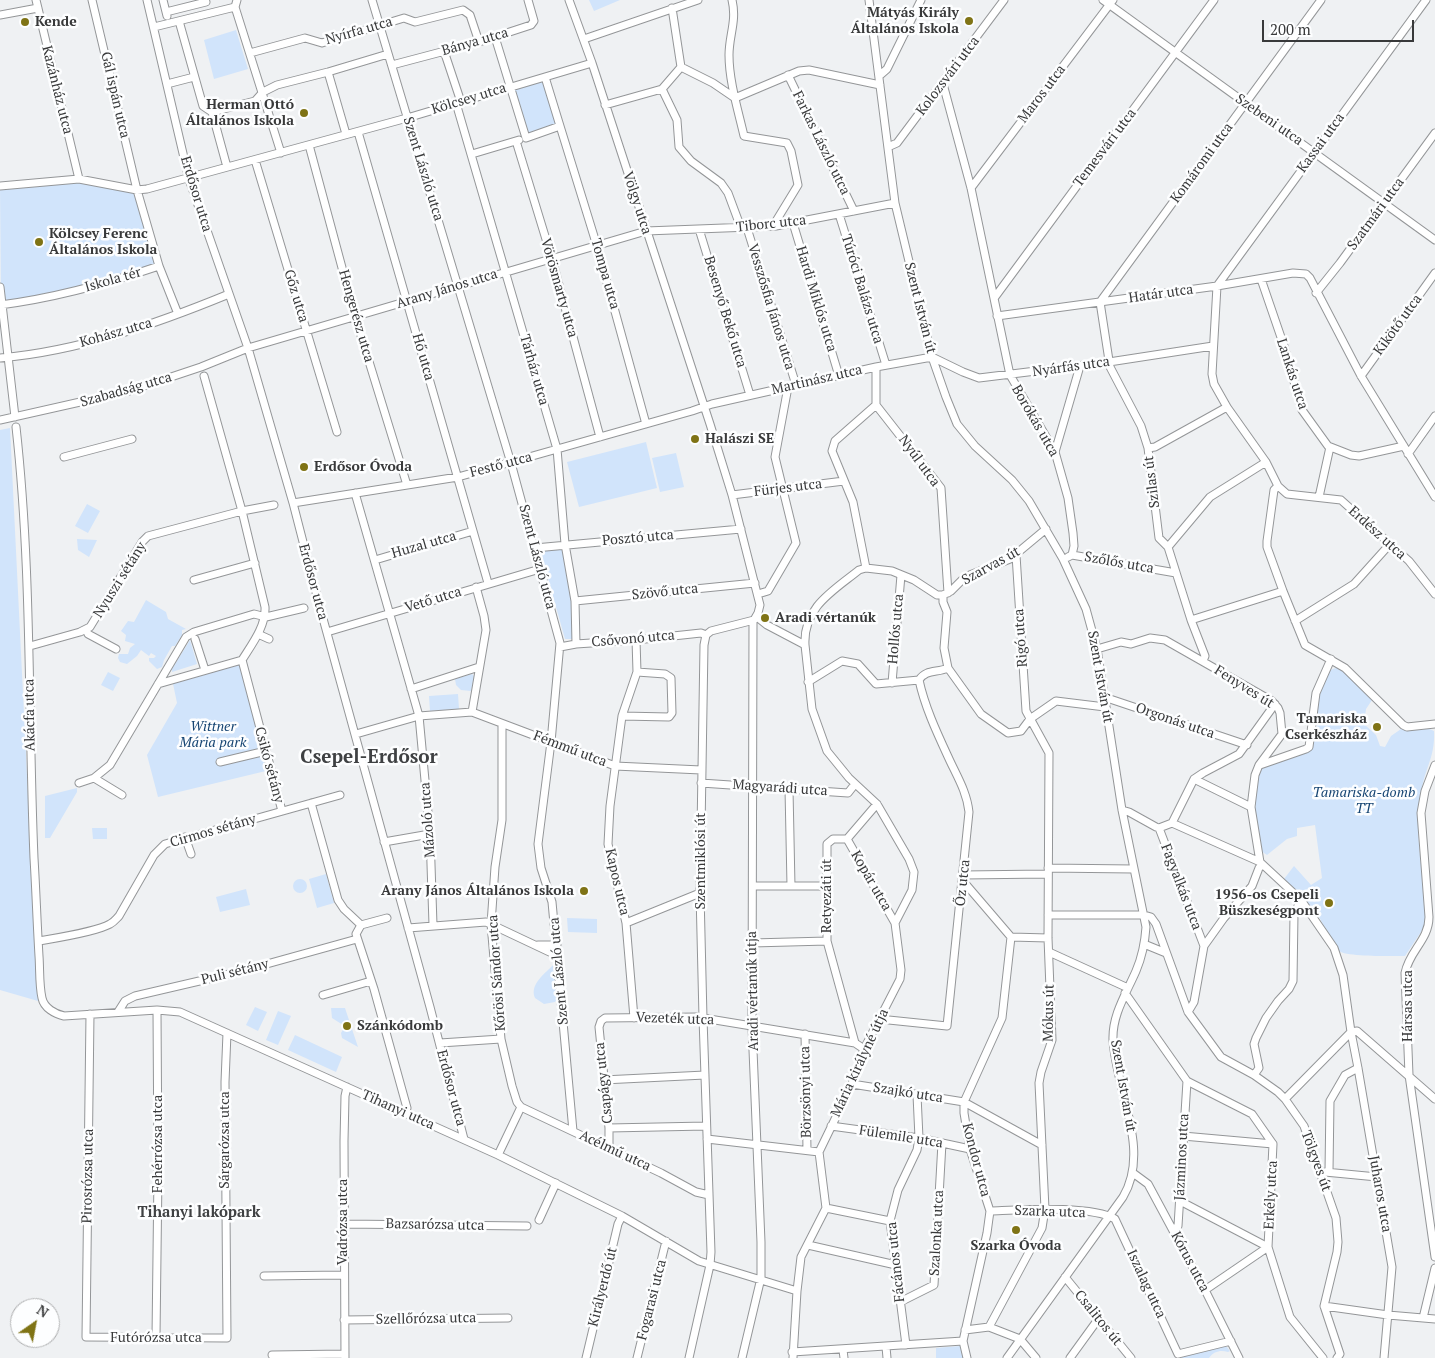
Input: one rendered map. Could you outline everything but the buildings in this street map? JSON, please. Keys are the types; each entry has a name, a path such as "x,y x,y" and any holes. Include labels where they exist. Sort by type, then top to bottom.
{"street":[{"name":"Kazánház utca","path":"36,0 79,179"},
{"name":"Gál ispán utca","path":"92,0 137,190"},
{"name":"Erdősor utca","path":"147,0 189,178 248,348 293,503 440,1043 464,1139"},
{"path":"163,0 169,23"},
{"name":"Szent László utca","path":"372,0 511,463 560,647 551,742 538,844 541,868 552,902 573,1131"},
{"name":"Bánya utca","path":"392,65 495,37 534,23 528,0"},
{"name":"Völgy utca","path":"569,0 606,105 704,407"},
{"path":"584,39 698,0"},
{"path":"732,0 734,21 729,56 735,98 744,136 787,143 791,151 798,185 773,226"},
{"name":"Szent István út","path":"869,0 895,203 932,357 957,424 975,446 1022,491 1063,559 1086,609 1097,649 1122,810 1146,927 1144,944 1136,970 1115,1020 1114,1043 1134,1145 1133,1173 1127,1190 1007,1358"},
{"path":"879,76 887,68 922,0"},
{"name":"Kolozsvári utca","path":"888,147 897,144 1004,0"},
{"name":"Temesvári utca","path":"994,297 1214,0"},
{"name":"Komáromi utca","path":"1100,302 1321,0"},
{"name":"Kassai utca","path":"1216,286 1426,0"},
{"path":"166,12 206,1 209,13"},
{"name":"Szebeni utca","path":"1108,2 1435,240"},
{"name":"Maros utca","path":"971,188 1108,2"},
{"path":"0,186 79,179 137,190 281,153 236,3 209,13 154,27"},
{"path":"0,15 38,8"},
{"path":"606,105 662,89 681,67 672,8"},
{"name":"Nyírfa utca","path":"250,53 305,38 322,43 404,18 415,22 463,10 470,16 478,42"},
{"path":"179,21 203,106 212,112 227,167"},
{"path":"495,37 526,138"},
{"name":"Tárház utca","path":"444,51 505,272 557,449 565,544 575,601 576,644"},
{"path":"212,112 255,101 263,92 277,85 388,54"},
{"name":"Kölcsey utca","path":"281,153 592,63"},
{"path":"681,67 713,83 735,98"},
{"path":"735,98 799,70 809,70 880,84"},
{"path":"328,72 346,134"},
{"name":"Farkas László utca","path":"788,75 854,211"},
{"path":"167,84 194,76"},
{"name":"Tompa utca","path":"545,77 597,246 646,424"},
{"path":"943,84 971,188 998,316"},
{"name":"Vesszősfia János utca","path":"662,89 677,120 679,147 685,156 716,178 725,187 744,228 792,386"},
{"path":"472,154 560,126"},
{"name":"Hő utca","path":"358,132 488,583"},
{"name":"Szatmári utca","path":"1316,293 1435,133"},
{"name":"Vörösmarty utca","path":"516,141 552,258 600,437"},
{"name":"Hengerész utca","path":"309,145 355,316 407,485"},
{"name":"Gőz utca","path":"255,160 337,432"},
{"name":"Iskola tér","path":"1,305 100,285 159,266 137,190"},
{"name":"Tiborc utca","path":"646,231 773,226 895,203"},
{"name":"Túróci Balázs utca","path":"838,214 886,365"},
{"name":"Hardi Miklós utca","path":"793,223 839,376"},
{"name":"Besenyő Bekő utca","path":"699,228 750,396"},
{"name":"Arany János utca","path":"248,348 646,231"},
{"path":"159,266 178,314"},
{"name":"Határ utca","path":"998,316 1300,273 1306,274 1310,278 1316,293 1361,376 1435,497"},
{"name":"Kikötő utca","path":"1361,376 1435,273"},
{"name":"Lankás utca","path":"1261,279 1284,346 1302,410 1330,447"},
{"path":"1216,286 1212,374 1214,384 1227,407 1266,462 1278,486 1274,490 1267,545 1305,645 1346,668 1403,725 1435,724"},
{"path":"0,287 3,358 15,417"},
{"name":"Kohász utca","path":"3,358 94,341 137,329 229,294"},
{"name":"Szilas út","path":"1100,302 1111,370 1141,426 1148,448 1159,538 1168,547 1191,620 1205,656 1203,661"},
{"name":"Borókás utca","path":"998,316 1010,375 1055,452 1068,498 1074,546 1072,555"},
{"name":"Nyárfás utca","path":"932,357 979,378 1080,366 1213,346"},
{"name":"Szabadság utca","path":"0,420 129,392 248,348"},
{"path":"231,355 245,356 254,369"},
{"name":"Martinász utca","path":"704,407 876,367 932,357"},
{"path":"1055,452 1080,366"},
{"path":"866,568 855,510 832,447 835,441 876,405 876,367"},
{"path":"158,684 242,660 266,617 242,511 204,376"},
{"path":"758,594 768,591 796,543 775,457 792,386"},
{"name":"Nyúl utca","path":"876,405 941,488 946,594 943,602 947,612 944,648 948,668"},
{"path":"704,407 732,495 758,594 760,605 755,619"},
{"name":"Festő utca","path":"293,503 458,477 704,407"},
{"path":"1148,448 1155,447 1227,407"},
{"path":"1408,454 1435,416"},
{"name":"Akácfa utca","path":"16,427 23,508 30,646 31,794 38,941 42,998 44,1003"},
{"path":"64,457 132,439"},
{"path":"1319,497 1330,447 1360,456 1404,446"},
{"path":"1168,547 1210,497 1266,462"},
{"name":"Fürjes utca","path":"732,495 844,481"},
{"name":"Erdész utca","path":"1278,486 1287,494 1340,500 1409,561 1435,594"},
{"path":"355,493 411,689 480,667"},
{"name":"Nyuszi sétány","path":"30,646 86,629 94,622 145,538 242,511 274,505"},
{"name":"Szarvas út","path":"946,594 965,577 1010,559 1046,528"},
{"name":"Posztó utca","path":"535,548 741,529"},
{"name":"Huzal utca","path":"375,560 473,531"},
{"path":"1295,621 1354,584 1390,544"},
{"name":"Rigó utca","path":"1016,555 1026,711 1030,720"},
{"name":"Szőlős utca","path":"1063,559 1072,555 1176,573"},
{"path":"194,580 255,563"},
{"path":"895,922 912,890 914,872 909,859 877,804 855,784 827,752 812,709 804,645 805,628 816,606 859,570 866,568 880,568 925,586 938,595 946,594"},
{"name":"Vető utca","path":"327,632 540,569"},
{"name":"Hollós utca","path":"892,683 901,575"},
{"name":"Szövő utca","path":"575,601 755,582"},
{"path":"356,734 419,716 472,712 486,630 476,587"},
{"path":"1191,620 1283,590"},
{"path":"79,783 94,778 110,765 183,641 190,634 254,614 266,617 304,608"},
{"path":"706,635 711,631 755,619 804,645"},
{"name":"Aradi vértanúk útja","path":"742,1358 761,1278 758,1144 752,1026 755,619"},
{"path":"86,629 88,634 116,649"},
{"name":"Csővonó utca","path":"560,647 701,633 706,635"},
{"path":"258,634 269,639"},
{"name":"Szentmiklósi út","path":"689,1358 710,1265 700,893 701,770 704,645 706,635"},
{"name":"Fenyves út","path":"1097,649 1121,642 1131,644 1150,638 1165,640 1275,704 1280,713 1282,734 1259,765 1255,775 1251,807 1261,864"},
{"path":"195,639 205,670"},
{"name":"Kapos utca","path":"634,1018 626,923 608,844 610,806 622,716 637,672 636,640"},
{"path":"1259,765 1309,747 1316,693 1331,659"},
{"name":"Csikó sétány","path":"242,660 282,811"},
{"path":"808,682 842,661 858,664 876,684 919,680 922,674 948,668 981,714 1008,733 1021,731 1030,720 1056,701 1105,707"},
{"path":"622,716 669,717 672,713 671,678 664,674 637,672"},
{"name":"Őz utca","path":"879,1019 947,1026 963,878 969,812 968,798 933,721 922,694 919,680"},
{"name":"Mázoló utca","path":"411,689 419,716 430,834 433,925"},
{"name":"Orgonás utca","path":"1104,697 1246,745"},
{"path":"1122,810 1159,828 1172,823 1194,779 1202,772 1239,754 1275,704"},
{"name":"Fémmű utca","path":"472,712 615,766 701,770"},
{"name":"Mókus út","path":"990,1327 1042,1228 1045,1209 1039,1084 1052,1040 1048,938 1049,753 1030,720"},
{"name":"Kőrösi Sándor utca","path":"502,724 502,820 495,867 491,924 501,1039 512,1086 517,1102 521,1107"},
{"path":"220,762 266,751"},
{"name":"Hársas utca","path":"1435,765 1425,791 1421,813 1429,917 1428,929 1409,960 1405,973 1409,1075 1435,1257"},
{"path":"94,778 122,795"},
{"path":"1194,779 1251,807"},
{"name":"Magyarádi utca","path":"701,783 848,793 855,784"},
{"path":"788,789 791,886"},
{"name":"Cirmos sétány","path":"38,941 80,933 113,922 119,916 154,854 165,844 340,795"},
{"path":"311,803 338,900 344,909 361,924"},
{"name":"Retyezáti út","path":"855,1043 827,941 827,844 833,839 847,839 877,804"},
{"path":"1172,823 1261,864 1300,900 1334,948 1345,984 1351,1032"},
{"name":"Fagyalkás utca","path":"1159,828 1204,946"},
{"path":"384,842 430,834"},
{"path":"185,837 191,854"},
{"name":"Kopár utca","path":"847,839 895,922"},
{"path":"1188,1012 1194,1002 1204,946 1224,918 1252,886 1261,864"},
{"path":"963,878 1048,871 1133,869"},
{"path":"963,878 1011,937 1048,938"},
{"path":"753,886 828,886"},
{"path":"626,923 700,893"},
{"path":"1254,1075 1259,1068 1254,1044 1256,1038 1266,1018 1293,983 1294,914 1300,900"},
{"path":"1048,915 1144,915"},
{"name":"Tölgyes út","path":"1144,915 1151,917 1156,924 1188,1012 1221,1057 1254,1075 1286,1099 1304,1126 1334,1209 1338,1242 1324,1306"},
{"path":"361,924 387,918"},
{"path":"408,928 480,922 491,924 558,956"},
{"name":"Mária királyné útja","path":"819,1152 852,1084 864,1049 901,976 895,922"},
{"path":"361,924 356,934 357,939 371,981 407,1108 405,1113"},
{"name":"Kondor utca","path":"968,1358 963,1341 964,1330 987,1233 990,1211 970,1149 964,1102 1002,1018 1011,937"},
{"name":"Puli sétány","path":"118,1012 125,1001 135,996 238,972 357,939"},
{"path":"752,942 827,941"},
{"path":"1144,944 1166,953"},
{"path":"535,945 557,945"},
{"path":"1049,952 1127,991"},
{"path":"323,996 371,981"},
{"name":"Erkély utca","path":"1127,991 1187,1081 1252,1114 1273,1144 1268,1247 1290,1318 1323,1358"},
{"name":"Tihanyi utca","path":"44,1003 59,1015 157,1010 180,1012 498,1155 622,1216 699,1261 761,1278 797,1291"},
{"name":"Fehérrózsa utca","path":"156,1337 157,1010"},
{"name":"Pirosrózsa utca","path":"86,1337 90,1014"},
{"name":"Vezeték utca","path":"602,1019 608,1017 703,1018 855,1043 864,1049"},
{"name":"Csapágy utca","path":"602,1019 599,1027 609,1128 609,1148"},
{"path":"1286,1099 1351,1032 1357,1031 1435,1099"},
{"name":"Juharos utca","path":"1351,1032 1392,1267 1384,1358"},
{"name":"Sárgarózsa utca","path":"227,1033 225,1091 227,1338"},
{"name":"Börzsönyi utca","path":"805,1034 807,1150"},
{"path":"440,1043 501,1039"},
{"path":"1329,1171 1330,1101 1345,1075 1358,1068"},
{"path":"603,1080 704,1075"},
{"name":"Jázminos utca","path":"1173,1230 1178,1226 1182,1136 1187,1081"},
{"name":"Szajkó utca","path":"852,1084 964,1102"},
{"name":"Vadrózsa utca","path":"345,1356 343,1224 345,1096 347,1087"},
{"name":"Fácános utca","path":"906,1345 890,1221 898,1190 917,1150 919,1138 916,1095"},
{"path":"964,1102 1042,1145"},
{"path":"498,1155 521,1107"},
{"name":"Acélmű utca","path":"521,1107 609,1148 696,1192 709,1195"},
{"path":"609,1128 706,1126"},
{"name":"Fülemile utca","path":"831,1126 919,1138 970,1149"},
{"path":"1182,1136 1273,1144"},
{"path":"707,1139 819,1152 826,1208 801,1258 793,1355 843,1354 886,1347 963,1341"},
{"name":"Szalonka utca","path":"900,1302 934,1285 942,1143"},
{"path":"1320,1173 1329,1171 1377,1177"},
{"name":"Kórus utca","path":"1133,1173 1148,1184 1239,1358"},
{"path":"539,1220 556,1183"},
{"path":"1180,1201 1268,1247 1205,1290"},
{"path":"826,1208 890,1221"},
{"name":"Szarka utca","path":"990,1211 1045,1209 1098,1213 1109,1216"},
{"name":"Királyerdő út","path":"586,1358 618,1224 622,1216"},
{"name":"Iszalag utca","path":"1109,1216 1118,1222 1177,1356"},
{"name":"Bazsarózsa utca","path":"343,1224 526,1226"},
{"name":"Fogarasi utca","path":"637,1358 666,1242"},
{"path":"808,1245 896,1265"},
{"path":"1423,1318 1435,1268"},
{"path":"264,1276 343,1275"},
{"name":"Csalitos út","path":"1065,1277 1131,1358"},
{"path":"1337,1358 1340,1354 1324,1306 1435,1319"},
{"name":"Szellőrózsa utca","path":"344,1320 508,1318"},
{"path":"1070,1358 1099,1318"},
{"path":"964,1330 990,1327 1020,1339 1036,1358"},
{"name":"Futórózsa utca","path":"86,1337 227,1338"},
{"path":"1177,1356 1230,1341"},
{"path":"886,1347 887,1358"},
{"path":"272,1355 345,1356"}],"green space":[{"path":"589,0 620,0 594,11"},
{"path":"236,30 248,69 214,79 204,40"},
{"path":"545,77 560,126 526,138 510,87"},
{"path":"62,179 137,190 159,266 100,285 1,305 0,186"},
{"path":"10,428 38,1001 0,990 0,430"},
{"path":"646,442 657,488 579,507 567,462"},
{"path":"676,453 684,487 660,492 652,458"},
{"path":"87,504 100,511 88,533 75,526"},
{"path":"77,539 97,540 89,557 78,550"},
{"path":"563,549 574,600 574,639 565,639 540,550"},
{"path":"146,600 166,612 168,619 186,629 182,630 182,635 175,646 172,646 162,667 157,669 149,661 149,658 156,656 151,653 149,656 141,650 127,664 120,662 118,658 119,654 128,654 130,648 135,644 125,641 126,635 121,631 128,621 134,622"},
{"path":"190,640 197,664 172,672 172,669"},
{"name":"Wittner Mária park","path":"242,660 270,770 158,797 147,755 177,703 172,679"},
{"name":"Tamariska-domb TT","path":"1341,667 1372,698 1366,709 1364,724 1376,735 1380,746 1385,747 1391,736 1401,729 1427,728 1434,731 1432,752 1423,783 1418,817 1426,918 1423,929 1405,956 1360,955 1339,951 1330,939 1319,917 1317,917 1304,898 1284,879 1294,866 1311,885 1322,878 1315,825 1297,828 1297,836 1287,839 1267,855 1261,851 1255,811 1258,771 1262,767 1309,748 1318,696 1325,677 1330,671"},
{"path":"108,672 120,678 113,691 101,685"},
{"path":"472,674 474,676 471,691 461,690 456,685 455,679"},
{"path":"458,694 459,709 430,711 429,696"},
{"path":"77,788 77,792 50,838 45,838 45,796"},
{"path":"92,828 107,828 107,839 93,839"},
{"path":"326,874 334,903 317,908 309,879"},
{"path":"297,879 303,879 307,886 303,893 297,893 293,889 293,883"},
{"path":"246,889 250,905 220,912 216,897"},
{"path":"567,918 597,919 597,933 568,932"},
{"path":"554,964 558,998 555,1002 544,1004 535,998 534,988 539,979"},
{"path":"255,1007 267,1012 258,1031 246,1025"},
{"name":"Szánkódomb","path":"331,1008 345,1008 358,1047 342,1038 343,1025 332,1018"},
{"path":"278,1011 291,1016 278,1045 266,1040"},
{"path":"295,1035 342,1057 336,1072 288,1050"},
{"path":"1220,1345 1226,1346 1230,1351 1218,1352 1209,1358 1181,1358 1187,1353"},
{"path":"960,1346 963,1358 936,1358 936,1348"}],"place":[{"name":"Mátyás Király Általános Iskola","path":"969,21"},
{"name":"Kende","path":"25,22"},
{"name":"Herman Ottó Általános Iskola","path":"304,113"},
{"name":"Kölcsey Ferenc Általános Iskola","path":"39,242"},
{"name":"Halászi SE","path":"695,439"},
{"name":"Erdősor Óvoda","path":"304,467"},
{"name":"Aradi vértanúk","path":"765,618"},
{"name":"Tamariska Cserkészház","path":"1377,727"},
{"name":"Arany János Általános Iskola","path":"584,891"},
{"name":"1956-os Csepeli Büszkeségpont","path":"1329,903"},
{"name":"Szánkódomb","path":"347,1026"},
{"name":"Szarka Óvoda","path":"1016,1230"}],"district":[{"name":"Csepel-Erdősor","path":"369,758"},
{"name":"Tihanyi lakópark","path":"199,1213"}]}
